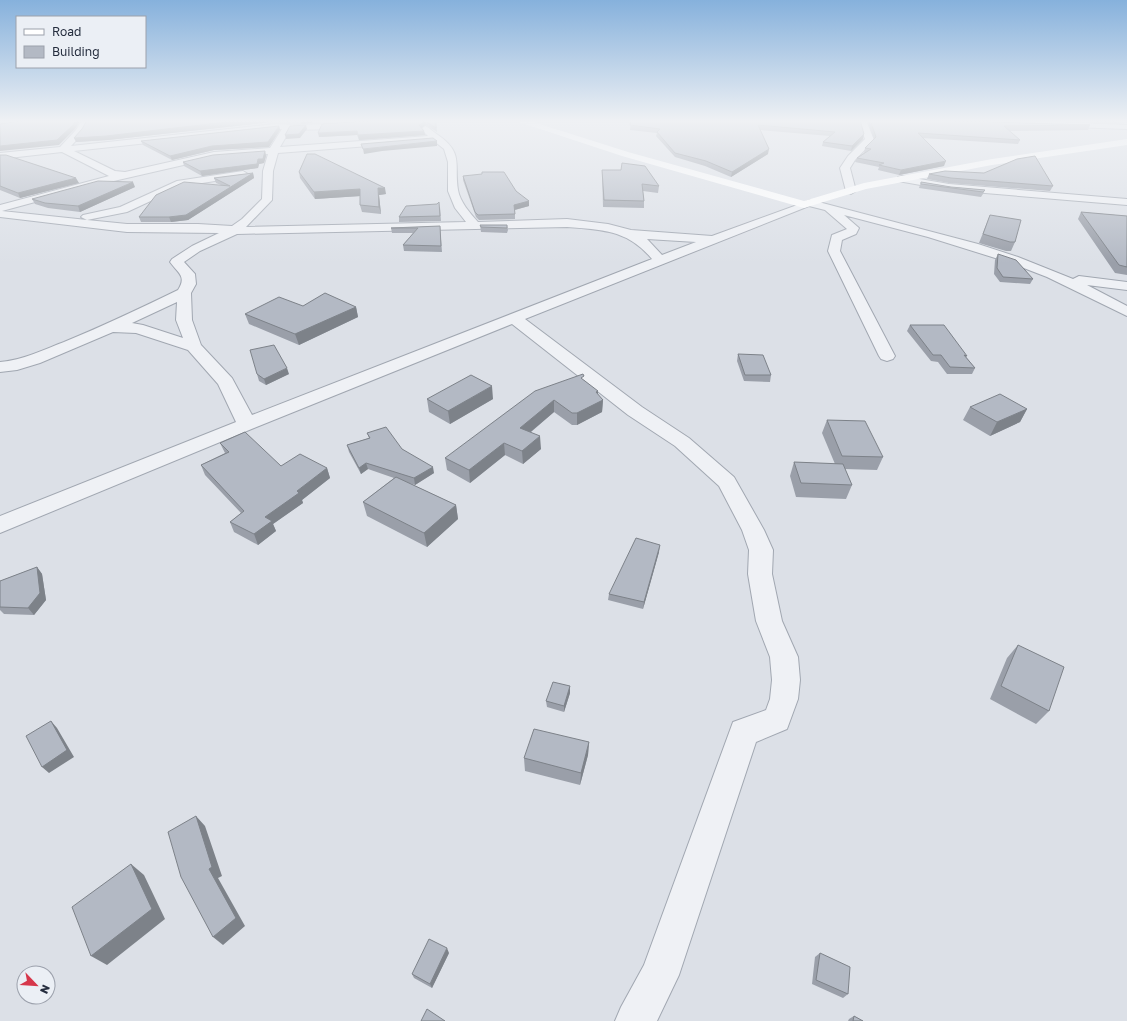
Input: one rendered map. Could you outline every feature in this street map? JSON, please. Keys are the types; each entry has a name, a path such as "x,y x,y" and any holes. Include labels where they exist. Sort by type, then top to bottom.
{"street":[{"path":"104,168 120,175 181,183 268,171"},
{"path":"0,208 120,175 157,168"},
{"path":"180,168 176,172 176,177 181,183"},
{"path":"247,424 226,382 194,348 184,320 184,293 189,284 188,274 177,262 186,254 234,230 249,218 267,200 269,168"},
{"path":"453,168 453,191 457,200 474,225"},
{"path":"675,168 808,204 825,206 999,254 1060,277 1082,287 1127,312"},
{"path":"845,168 851,191"},
{"path":"0,525 247,424 515,319 660,260 808,204 864,186 962,168"},
{"path":"902,179 943,186 1127,202"},
{"path":"62,221 123,210 181,183"},
{"path":"19,218 22,202"},
{"path":"825,206 853,228 852,231 836,238 834,251 886,356"},
{"path":"0,214 19,218 126,228 198,228 234,230 566,223 604,227 631,234 716,239"},
{"path":"631,234 645,244 660,260"},
{"path":"1060,277 1127,286"},
{"path":"0,367 8,367 47,355 110,329 184,293"},
{"path":"515,319 635,411 682,442 727,482 753,530 761,550 760,574 769,621 784,657 786,680 784,699 777,719 763,726 744,732 660,975 635,1021"},
{"path":"110,329 138,328 194,348"}],"building":[{"path":"0,168 44,168 76,178 18,193 0,186"},
{"path":"194,168 227,168 200,171"},
{"path":"301,168 343,168 385,188 378,188 379,207 360,205 360,189 314,192 299,172"},
{"path":"621,168 646,168 659,186 642,184 644,201 604,200 602,170 621,170"},
{"path":"722,168 739,168 732,172"},
{"path":"891,168 913,168 901,170"},
{"path":"997,168 1042,168 1053,186 951,178 929,174 945,171 984,173"},
{"path":"482,172 504,172 516,191 529,201 514,205 515,214 478,215 475,212 463,176 482,174"},
{"path":"253,173 186,215 169,217 139,217 156,195 184,182 230,186 214,178"},
{"path":"98,181 133,182 78,206 45,203 32,199"},
{"path":"921,182 951,187 985,190 983,192 921,184"},
{"path":"439,202 440,216 399,217 406,206 437,204"},
{"path":"1081,212 1127,216 1127,267 1119,265"},
{"path":"990,215 1021,220 1015,242 1010,242 983,234"},
{"path":"480,225 507,225 507,228 481,227"},
{"path":"440,226 441,246 403,245 418,228 391,228"},
{"path":"998,254 1016,260 1033,279 1003,277 997,268"},
{"path":"325,293 356,307 295,334 245,314 279,297 303,306"},
{"path":"910,325 944,325 967,356 964,355 975,368 950,367 941,355 933,355"},
{"path":"274,345 287,368 264,379 257,374 250,350"},
{"path":"738,354 763,355 771,375 745,375"},
{"path":"583,374 584,376 581,378 598,391 596,392 603,400 577,413 572,413 554,400 520,428 540,436 522,451 504,443 469,470 445,458 535,391"},
{"path":"471,375 492,386 448,411 427,399"},
{"path":"1000,394 1027,409 997,422 970,407"},
{"path":"827,420 865,421 883,457 842,456"},
{"path":"386,427 402,449 433,467 414,478 366,463 359,468 347,445 370,438 367,433"},
{"path":"245,432 281,466 300,454 327,468 297,491 299,493 265,517 272,521 254,534 230,522 244,511 201,465 229,452 220,443"},
{"path":"794,462 843,464 852,485 801,483"},
{"path":"396,477 456,505 424,533 363,502"},
{"path":"636,538 660,545 644,602 609,594"},
{"path":"37,567 40,593 28,608 0,607 0,581"},
{"path":"1018,645 1064,667 1049,711 1001,686"},
{"path":"553,682 570,686 564,706 546,701"},
{"path":"51,721 67,750 42,767 26,736"},
{"path":"534,729 589,742 581,773 524,758"},
{"path":"196,816 212,867 209,869 236,918 213,937 181,877 168,832"},
{"path":"131,864 152,909 91,956 72,907"},
{"path":"429,939 447,948 430,984 412,974"},
{"path":"820,953 850,967 848,994 816,980"},
{"path":"427,1009 445,1021 421,1021"},
{"path":"854,1016 863,1021 853,1021"}]}
